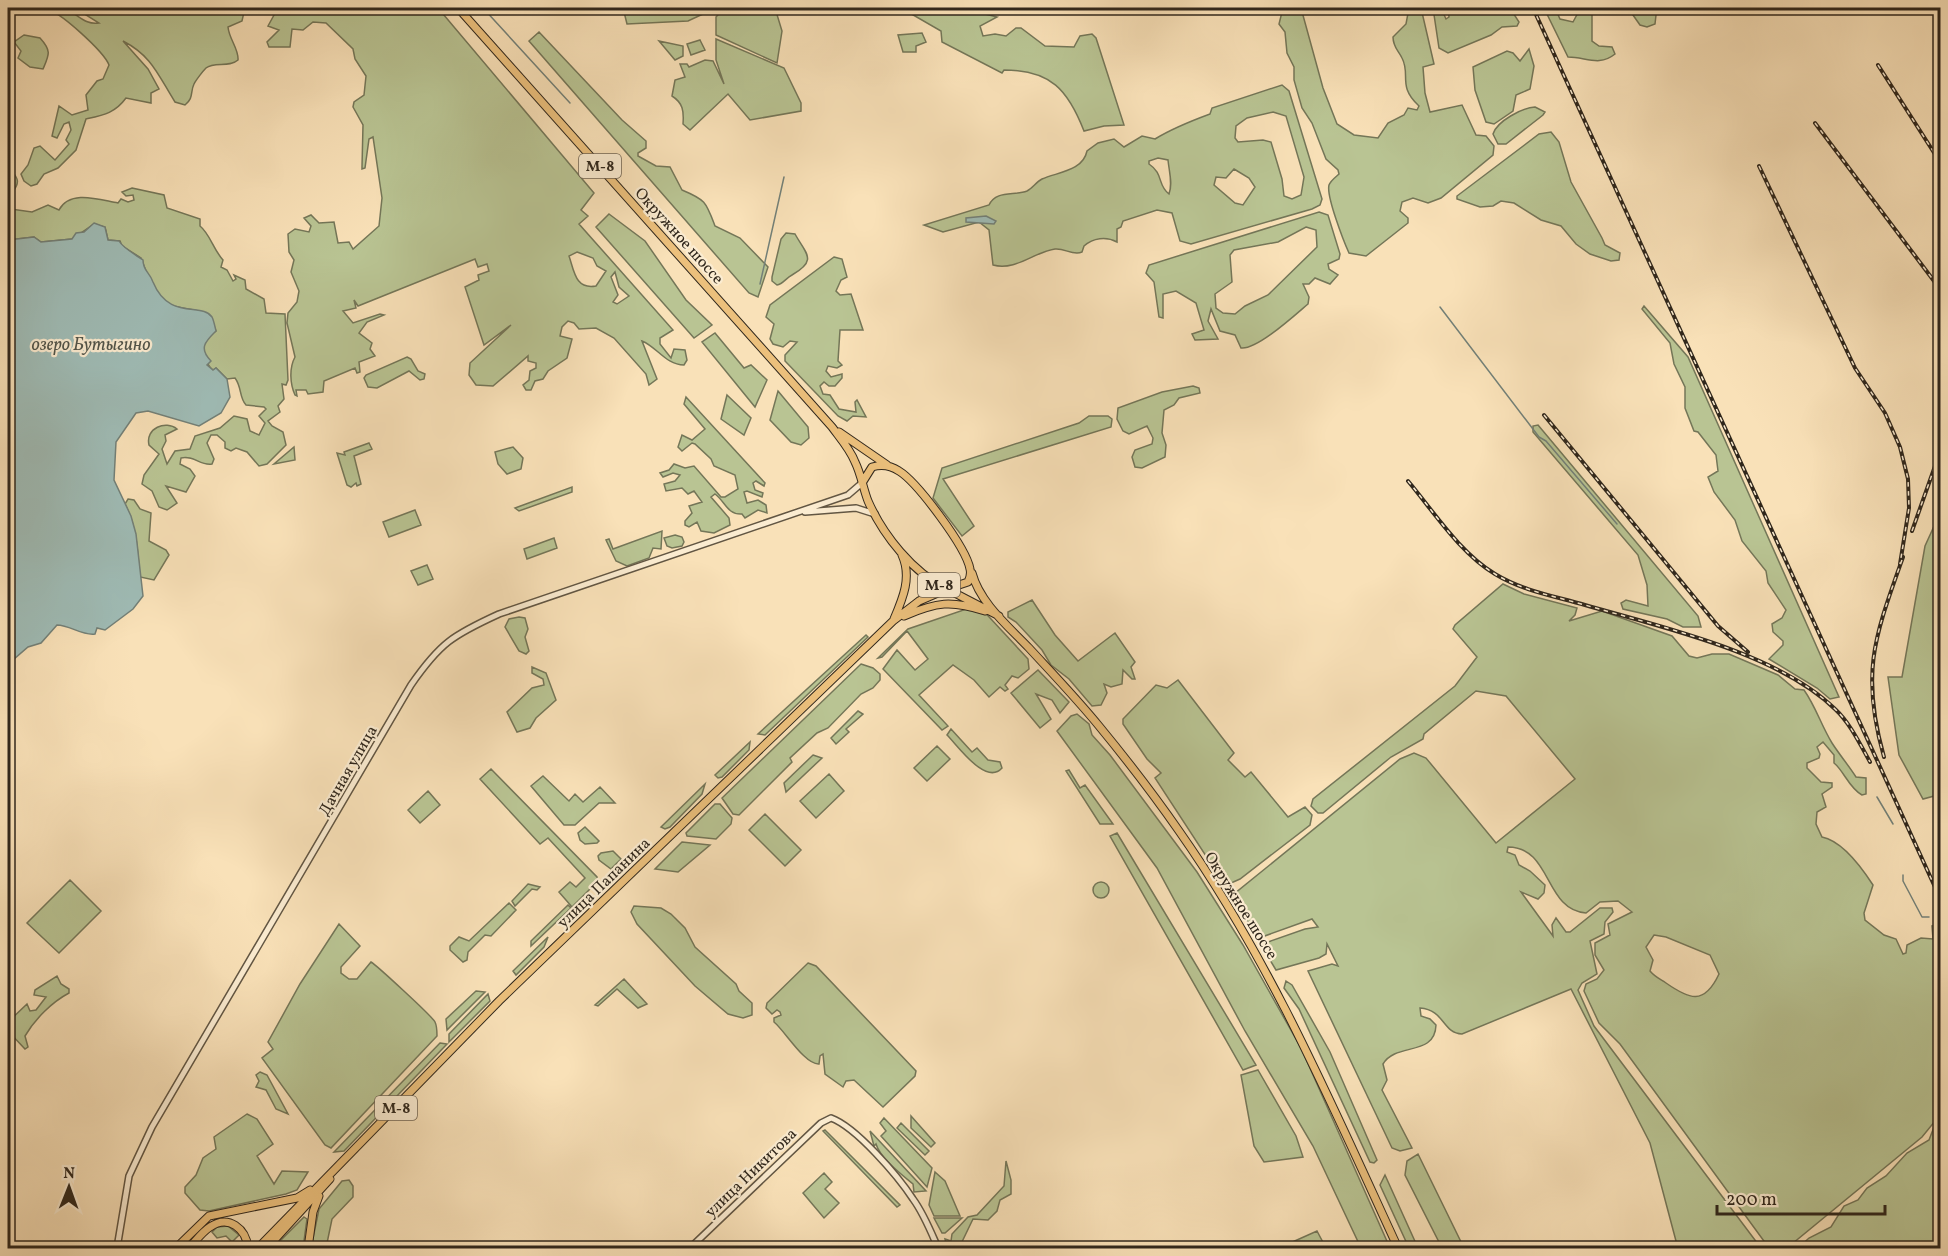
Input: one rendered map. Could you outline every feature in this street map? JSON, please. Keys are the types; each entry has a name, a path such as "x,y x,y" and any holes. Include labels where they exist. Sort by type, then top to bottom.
{"main road":[{"name":"Окружное шоссе","path":"458,8 832,427 854,459 875,514 900,549 927,577 999,616"},
{"name":"Окружное шоссе","path":"832,427 887,465 900,471 926,497 951,533 971,569 978,590 1099,726 1179,831 1247,936 1309,1056 1398,1248"},
{"path":"862,483 867,471 872,467 887,465"},
{"name":"улица Папанина","path":"892,621 906,588 906,567 900,549"},
{"name":"М-8","path":"947,589 968,582 971,569"},
{"name":"улица Папанина","path":"258,1248 516,985 892,621 919,602 947,589"},
{"name":"улица Папанина","path":"892,621 930,606 948,602 963,604 999,616"},
{"path":"176,1248 209,1216 297,1198 319,1188"},
{"path":"308,1248 319,1188"},
{"name":"улица Папанина","path":"267,1248 319,1188"},
{"path":"189,1248 209,1227 227,1223 233,1224 244,1232 248,1248"}],"street":[{"name":"Дачная улица","path":"117,1248 129,1176 152,1127 429,659 452,636 499,614 848,495 862,483"},
{"name":"Дачная улица","path":"795,513 856,508 875,514"},
{"name":"улица Никитова","path":"690,1248 770,1169 821,1123 831,1118 840,1121 859,1138 905,1188 918,1207 938,1248"}],"green space":[{"path":"57,7 66,9 88,22 99,23 75,8 253,8 244,12 242,21 228,27 238,60 230,64 213,65 206,68 195,82 191,97 185,105 175,102 148,60 123,41 148,69 159,89 151,93 151,103 126,98 109,113 86,119 76,150 58,168 44,174 37,184 31,186 24,181 21,174 28,165 34,148 40,146 55,160 69,144 66,140 71,130 69,122 64,124 57,138 52,136 59,106 72,115 88,110 86,95 97,81 103,79 109,65 70,23 51,10 30,8"},
{"path":"262,8 438,8 594,193 581,210 588,216 579,224 673,330 660,338 660,344 671,358 674,349 685,350 687,360 684,365 672,362 642,341 657,379 649,385 646,374 614,338 596,328 579,329 574,323 568,321 562,327 560,336 572,339 567,358 548,371 543,379 535,381 531,390 526,390 523,385 529,380 530,371 536,368 536,363 528,361 528,356 493,386 476,385 469,375 470,363 511,325 484,345 465,287 479,280 478,275 489,271 487,264 478,267 475,259 358,306 354,300 356,308 343,311 353,323 380,314 384,315 367,322 359,333 372,343 370,349 375,356 359,362 360,372 357,373 355,368 324,381 323,392 308,394 306,390 296,390 297,396 295,395 291,376 295,357 287,323 288,313 297,302 299,291 291,272 294,260 289,252 288,234 295,229 309,232 311,226 304,218 311,215 319,223 334,222 338,243 349,242 353,249 379,226 382,198 373,137 369,139 365,168 362,169 363,125 353,107 354,102 364,95 366,76 355,59 353,49 326,23 313,22 303,30 292,29 290,47 269,47 267,42 279,30 268,26 274,15","holes":["577,252 593,258 597,266 606,271 596,286 584,285 576,278 569,256","615,272 619,287 629,296 617,304 613,302 618,295 611,277"]},
{"path":"623,8 716,8 688,21 627,24"},
{"path":"724,8 775,8 782,31 777,63 716,35 716,17"},
{"path":"901,8 957,8 969,13 997,17 980,26 983,36 995,34 1006,36 1016,28 1021,28 1045,46 1074,47 1080,36 1092,34 1096,38 1124,125 1104,126 1084,131 1064,94 1046,78 1020,71 1004,70 1002,73 942,42 941,31"},
{"path":"1283,8 1301,8 1323,88 1337,124 1354,135 1378,138 1388,123 1404,115 1408,108 1417,110 1419,106 1412,99 1406,87 1404,64 1393,37 1406,24 1409,8 1421,8 1434,64 1423,67 1425,93 1430,112 1462,105 1476,135 1486,136 1494,146 1493,155 1441,198 1428,203 1413,198 1402,202 1400,211 1408,218 1408,223 1366,256 1349,253 1336,219 1330,199 1329,185 1339,174 1338,170 1326,159 1312,123 1302,108 1294,80 1294,67 1287,53 1285,32 1279,24"},
{"path":"1433,8 1441,8 1446,19 1449,17 1448,8 1510,8 1519,22 1517,26 1502,27 1491,35 1448,53 1439,48"},
{"path":"1544,8 1562,8 1556,10 1560,19 1573,22 1579,11 1586,10 1592,15 1592,41 1599,46 1612,47 1615,54 1598,61 1568,57"},
{"path":"1628,8 1653,8 1656,15 1655,24 1647,27 1640,25"},
{"path":"539,32 622,120 646,141 646,148 638,153 638,156 656,166 670,167 682,190 701,199 715,226 740,238 768,267 758,297 749,293 529,41"},
{"path":"922,33 926,42 916,46 916,52 903,52 898,35"},
{"path":"24,35 40,38 46,46 48,56 43,69 30,67 18,58 21,51 14,42"},
{"path":"716,39 784,68 801,103 801,111 750,120 728,94 690,130 683,124 681,105 672,96 675,80 685,77 680,64 687,64 689,67 705,60 713,61 724,84 716,60"},
{"path":"700,40 705,50 691,55 687,44"},
{"path":"659,41 683,46 683,56 675,60"},
{"path":"1529,49 1534,66 1530,89 1516,95 1513,111 1494,124 1486,122 1475,90 1473,67 1507,51 1513,53 1520,61"},
{"path":"1282,85 1289,91 1322,199 1320,205 1191,244 1180,241 1172,213 1157,210 1123,221 1121,227 1117,229 1117,242 1108,239 1095,240 1084,246 1082,252 1079,253 1055,249 1017,263 1001,266 993,265 989,230 979,222 943,232 924,225 989,205 992,200 1001,195 1027,191 1042,179 1069,170 1081,163 1087,151 1098,143 1114,139 1124,147 1142,136 1155,139 1210,114 1212,108","holes":["1273,112 1286,116 1304,177 1301,195 1292,199 1284,196 1282,179 1271,142 1263,140 1238,142 1235,138 1236,126 1247,118","1158,158 1168,160 1171,182 1169,194 1165,191 1157,172 1149,161","1234,169 1249,178 1255,187 1243,205 1235,203 1214,185 1216,177 1226,178"]},
{"path":"1535,107 1545,112 1543,115 1506,144 1498,144 1493,134 1499,124 1517,113"},
{"path":"1551,132 1559,142 1571,182 1605,245 1620,253 1619,260 1611,261 1590,254 1576,244 1561,226 1541,220 1514,203 1501,201 1493,206 1480,207 1457,199 1457,196 1539,134"},
{"path":"8,152 9,164 17,183 14,190 8,192"},
{"path":"132,188 164,195 167,208 200,219 200,226 223,260 221,267 227,270 233,281 236,279 234,275 245,280 246,289 264,299 266,313 285,314 288,380 286,385 282,384 284,399 278,406 280,412 268,421 283,432 286,445 267,464 259,466 247,452 236,448 231,451 225,448 225,442 217,435 211,435 207,443 214,459 212,464 186,457 181,458 180,464 190,469 195,476 186,492 166,486 177,503 167,510 159,507 152,491 142,484 144,475 159,454 149,445 150,434 153,430 167,425 177,429 165,435 166,441 162,449 167,464 175,451 190,449 195,436 220,428 234,416 247,419 250,431 259,435 265,423 259,416 266,409 246,405 235,378 227,379 216,368 213,370 208,363 204,354 205,340 216,331 211,320 198,311 165,302 157,294 141,258 122,246 120,241 108,240 105,227 94,224 72,239 41,242 34,237 8,240 8,236 14,232 8,215 11,209 32,212 48,205 59,210 70,200 78,198 94,198 118,203 121,199 128,202 134,200 133,195 126,196 122,192"},
{"path":"1319,212 1328,215 1340,254 1339,259 1328,264 1329,269 1338,275 1330,284 1315,278 1309,284 1303,284 1309,297 1308,304 1266,338 1256,344 1241,348 1235,335 1220,331 1211,309 1208,321 1218,339 1195,340 1192,334 1204,330 1196,303 1176,291 1163,294 1163,318 1159,317 1154,282 1146,273 1149,265","holes":["1306,227 1316,230 1317,247 1268,295 1245,306 1235,314 1223,313 1216,308 1215,294 1232,282 1230,255 1234,250 1278,242"]},
{"path":"609,214 645,241 686,300 712,325 694,338 596,227"},
{"path":"786,233 795,234 806,252 807,261 800,270 777,285 772,281 772,277 781,239"},
{"path":"834,257 842,259 847,277 841,280 836,291 840,295 851,294 863,330 840,330 838,361 842,365 837,368 828,366 826,371 831,377 842,374 842,378 835,386 829,386 824,382 820,386 823,394 830,395 839,409 856,412 855,402 857,400 866,417 853,416 847,421 838,416 785,361 785,355 797,342 790,341 783,347 773,344 770,339 774,324 766,317 770,305"},
{"path":"1644,306 1688,357 1839,697 1830,699 1817,688 1769,659 1783,645 1783,641 1773,632 1772,624 1782,618 1786,610 1768,583 1766,571 1742,541 1735,520 1714,492 1708,477 1718,471 1716,455 1698,432 1694,431 1685,408 1685,387 1674,364 1670,343 1642,309"},
{"path":"715,333 744,368 751,365 767,380 755,407 702,342"},
{"path":"407,357 411,359 418,371 425,374 424,379 420,380 409,371 377,388 368,387 364,378 366,375"},
{"path":"1193,386 1199,388 1200,393 1179,398 1174,405 1164,410 1162,433 1166,445 1165,457 1142,468 1135,467 1132,457 1135,450 1152,444 1153,438 1147,426 1129,434 1123,431 1117,419 1118,408 1162,392"},
{"path":"778,391 808,427 809,438 801,445 791,442 770,420"},
{"path":"727,395 751,418 744,435 721,419"},
{"path":"686,397 765,483 764,486 756,481 753,483 755,490 763,493 762,497 744,492 747,503 758,500 766,505 767,513 758,510 745,518 742,514 730,510 715,494 711,497 729,518 730,525 714,533 701,531 697,522 689,527 685,525 685,521 692,513 689,506 702,502 694,491 688,494 682,488 666,491 664,484 675,481 680,475 673,473 663,477 660,473 669,470 674,464 685,468 694,466 721,497 738,489 735,475 714,466 711,459 695,444 692,443 682,451 678,447 682,435 692,440 705,429 684,404"},
{"path":"1089,416 1108,416 1112,419 1111,427 943,479 974,526 962,536 933,498 942,468 1079,423"},
{"path":"1538,425 1698,616 1701,627 1683,627 1667,619 1623,609 1621,603 1626,600 1648,606 1647,585 1638,555 1533,432 1533,426"},
{"path":"369,443 372,449 354,456 361,484 357,486 356,483 351,487 347,485 337,453 345,455 344,452"},
{"path":"294,447 295,460 274,464"},
{"path":"513,447 523,458 521,469 507,474 498,464 495,452"},
{"path":"572,487 572,492 519,511 515,508"},
{"path":"128,499 134,500 140,509 151,513 149,541 166,550 169,555 154,580 140,577 135,531 125,504"},
{"path":"415,510 421,525 389,537 383,522"},
{"path":"1940,513 1940,799 1938,795 1923,799 1899,755 1888,677 1902,677 1925,546"},
{"path":"662,531 661,549 653,548 649,558 627,566 616,561 606,540 609,539 613,549"},
{"path":"675,535 682,537 684,542 682,546 672,548 667,546 664,538"},
{"path":"554,538 557,548 527,559 524,549"},
{"path":"427,565 433,579 418,585 411,571"},
{"path":"1503,584 1524,594 1577,608 1575,615 1569,621 1602,611 1672,636 1689,656 1697,658 1712,654 1729,654 1778,675 1795,689 1804,690 1828,736 1856,777 1866,778 1866,794 1862,795 1834,763 1834,755 1823,742 1817,747 1819,758 1807,763 1807,768 1821,782 1832,783 1832,787 1822,794 1826,807 1817,812 1816,824 1822,837 1844,849 1873,885 1864,913 1865,920 1884,935 1896,939 1903,954 1906,953 1907,945 1921,938 1933,939 1932,926 1938,925 1940,929 1940,1115 1922,1137 1787,1248 1769,1248 1620,1044 1599,1023 1584,991 1586,984 1597,979 1604,970 1595,955 1595,943 1610,935 1608,924 1632,912 1618,901 1600,902 1586,913 1572,909 1554,891 1533,857 1522,850 1508,847 1507,852 1515,855 1519,865 1530,871 1545,885 1544,893 1538,899 1521,892 1553,936 1552,925 1556,918 1566,932 1570,932 1600,908 1612,908 1613,912 1605,922 1604,934 1590,941 1597,974 1582,983 1578,990 1594,1026 1761,1248 1664,1248 1676,1241 1650,1143 1571,989 1462,1034 1451,1030 1434,1013 1420,1008 1421,1016 1430,1019 1436,1025 1434,1035 1422,1046 1397,1053 1383,1064 1387,1080 1382,1090 1412,1148 1400,1151 1392,1148 1308,971 1332,964 1338,966 1327,944 1326,954 1319,958 1276,970 1264,950 1268,942 1305,929 1318,927 1312,919 1259,938 1233,900 1234,894 1400,759 1414,753 1426,758 1496,843 1575,779 1506,696 1476,691 1424,734 1423,739 1391,757 1323,813 1318,813 1311,806 1313,799 1455,686 1477,657 1453,629","holes":["1654,935 1666,937 1710,955 1719,974 1708,991 1702,995 1689,996 1674,989 1650,971 1653,960 1646,947"]},
{"path":"1032,600 1055,635 1078,661 1115,633 1135,662 1131,667 1135,679 1123,670 1122,684 1111,687 1104,684 1107,693 1101,705 1092,706 1069,679 1051,665 1042,650 1016,622 1008,617 1008,612"},
{"path":"978,605 1028,659 1029,669 1018,678 1012,676 1005,685 1008,689 1005,691 1000,687 989,697 974,680 953,665 919,695 948,726 942,730 883,669 897,650 915,670 928,659 907,631 882,657 878,658 908,629"},
{"path":"525,618 528,629 525,637 529,651 526,654 519,651 505,627 509,619"},
{"path":"866,635 868,637 765,735 758,734"},
{"path":"861,664 873,668 880,674 880,680 873,688 861,694 828,728 817,733 790,758 792,762 739,815 733,814 722,798"},
{"path":"532,667 546,673 556,700 536,718 530,728 517,732 507,712 532,688 544,685 543,679 532,673"},
{"path":"1038,670 1069,702 1060,713 1052,700 1036,694 1051,719 1040,728 1011,693"},
{"path":"1178,680 1234,753 1228,760 1245,777 1251,772 1288,817 1305,807 1312,815 1310,825 1240,879 1229,884 1221,879 1155,778 1161,773 1147,759 1123,724 1123,719 1156,685 1167,688"},
{"path":"858,711 863,714 846,729 849,732 836,744 831,738"},
{"path":"1077,714 1089,724 1092,735 1110,755 1197,872 1243,945 1301,1048 1390,1248 1361,1248 1313,1146 1245,1031 1157,868 1057,731 1071,716"},
{"path":"951,729 972,752 977,748 988,760 1000,762 1002,768 996,772 988,772 973,763 947,735"},
{"path":"750,742 749,750 722,777 718,778 715,775"},
{"path":"937,746 950,759 927,781 914,768"},
{"path":"813,755 822,758 786,792 784,783"},
{"path":"491,769 597,877 598,881 572,907 559,892 570,882 576,887 585,878 548,838 540,844 480,779"},
{"path":"1069,770 1080,788 1085,785 1113,824 1100,824 1066,771"},
{"path":"829,774 844,791 816,818 800,801"},
{"path":"543,776 569,801 575,794 583,802 600,787 615,803 599,803 575,825 564,825 531,786"},
{"path":"705,784 702,794 670,827 665,829 661,827"},
{"path":"428,791 440,805 420,823 408,810"},
{"path":"715,804 720,804 732,818 731,824 716,839 687,836 686,833"},
{"path":"765,814 801,850 785,866 749,830"},
{"path":"585,827 599,841 597,843 585,844 580,840 578,833"},
{"path":"1117,833 1256,1065 1243,1070 1110,836"},
{"path":"682,842 710,845 678,872 655,869"},
{"path":"613,851 621,859 611,869 599,860 598,856 601,853"},
{"path":"70,880 101,911 59,953 27,923"},
{"path":"1101,882 1107,884 1109,890 1107,896 1101,898 1095,896 1093,890 1095,884"},
{"path":"528,884 540,887 537,890 532,889 515,906 512,901"},
{"path":"509,903 516,910 491,936 485,935 468,952 467,960 463,962 450,950 450,946 459,937 469,941"},
{"path":"568,905 571,908 531,946 531,941"},
{"path":"634,906 661,908 671,914 685,928 695,947 736,984 739,991 752,1003 752,1015 743,1018 728,1014 695,986 637,924 631,912"},
{"path":"339,924 360,946 341,967 341,973 349,979 357,979 371,962 432,1018 436,1025 437,1036 331,1148 325,1145 262,1058 273,1049 268,1042 300,984"},
{"path":"548,937 544,947 516,975 513,971"},
{"path":"808,963 816,966 916,1071 915,1076 883,1107 854,1080 846,1081 843,1087 825,1074 823,1054 820,1056 819,1064 808,1059 774,1022 774,1018 781,1015 780,1012 777,1010 772,1014 766,1008 767,1003"},
{"path":"57,976 61,984 69,989 69,993 50,1006 34,1023 25,1036 28,1047 25,1049 8,1031 8,1022 27,1004 30,1011 36,1010 46,997 34,995 35,990"},
{"path":"624,979 647,1004 638,1008 617,989 598,1006 595,1005"},
{"path":"1286,981 1292,985 1330,1052 1377,1160 1374,1163 1370,1162 1299,1009 1284,988"},
{"path":"476,991 485,992 447,1030 446,1019"},
{"path":"488,994 490,1001 449,1042 449,1034"},
{"path":"440,1043 447,1044 344,1151 334,1152"},
{"path":"1258,1070 1296,1136 1303,1157 1264,1162 1254,1146 1241,1075"},
{"path":"260,1072 267,1075 288,1114 276,1109 266,1090 256,1087 259,1081 256,1075"},
{"path":"247,1114 257,1119 273,1144 257,1156 274,1184 282,1171 308,1172 297,1190 286,1194 209,1211 200,1210 185,1193 185,1187 196,1175 203,1158 216,1149 214,1137"},
{"path":"911,1116 935,1143 931,1147 911,1128"},
{"path":"884,1118 932,1168 927,1187 881,1136 886,1131 880,1123"},
{"path":"1940,1121 1940,1248 1798,1248 1809,1238 1831,1227 1844,1206 1858,1200 1867,1188 1886,1176 1907,1153 1929,1140 1934,1127"},
{"path":"901,1123 929,1151 925,1155 897,1128"},
{"path":"825,1130 900,1205 897,1207 823,1131"},
{"path":"870,1131 926,1191 914,1192 913,1184 887,1160 876,1144 874,1146"},
{"path":"1418,1154 1464,1248 1442,1248 1405,1175 1407,1161"},
{"path":"1006,1161 1011,1180 1011,1194 1000,1200 997,1211 988,1220 973,1219 959,1248 947,1248 945,1239 951,1241 952,1234 968,1217 977,1215 1004,1186"},
{"path":"935,1172 945,1181 960,1216 934,1216 929,1205"},
{"path":"824,1173 832,1182 825,1189 839,1203 824,1218 803,1193"},
{"path":"1385,1175 1418,1248 1409,1248 1380,1185"},
{"path":"349,1180 353,1186 353,1197 332,1219 326,1248 311,1248 319,1209 342,1181"},
{"path":"304,1217 307,1219 303,1248 273,1248"},
{"path":"934,1218 962,1218 942,1233"},
{"path":"228,1226 239,1235 232,1242 226,1236 217,1238 212,1232 217,1227"},
{"path":"1317,1231 1326,1248 1279,1248"}],"water":[{"path":"986,216 996,221 994,224 966,222 966,218"},
{"name":"озеро Бутыгино","path":"94,223 105,227 108,240 119,241 143,260 145,269 160,294 168,302 207,313 212,317 216,331 204,348 211,361 207,365 213,370 216,368 227,379 230,397 221,413 199,426 148,411 136,413 116,442 114,480 131,516 136,534 143,596 133,609 105,630 97,628 95,634 57,625 41,643 28,647 14,659 8,660 8,240 34,237 41,242 72,239 76,233 84,232"}],"waterway":[{"path":"483,8 570,103"},
{"path":"760,284 784,177"},
{"path":"1440,307 1539,437 1546,441 1617,524"},
{"path":"1877,797 1893,824"},
{"path":"1903,875 1903,881 1922,917 1929,917"}],"railway":[{"path":"1533,8 1940,898"},
{"path":"1878,65 1940,162"},
{"path":"1815,123 1934,281 1940,294"},
{"path":"1759,166 1855,368 1885,413 1900,447 1908,479 1909,508 1900,564"},
{"path":"1544,415 1718,626 1748,652"},
{"path":"1912,531 1940,452"},
{"path":"1408,481 1459,544 1495,574 1539,593 1717,644 1783,672 1811,689 1835,709 1850,727 1870,762"},
{"path":"1884,757 1873,701 1874,655 1878,633 1903,557"}]}
